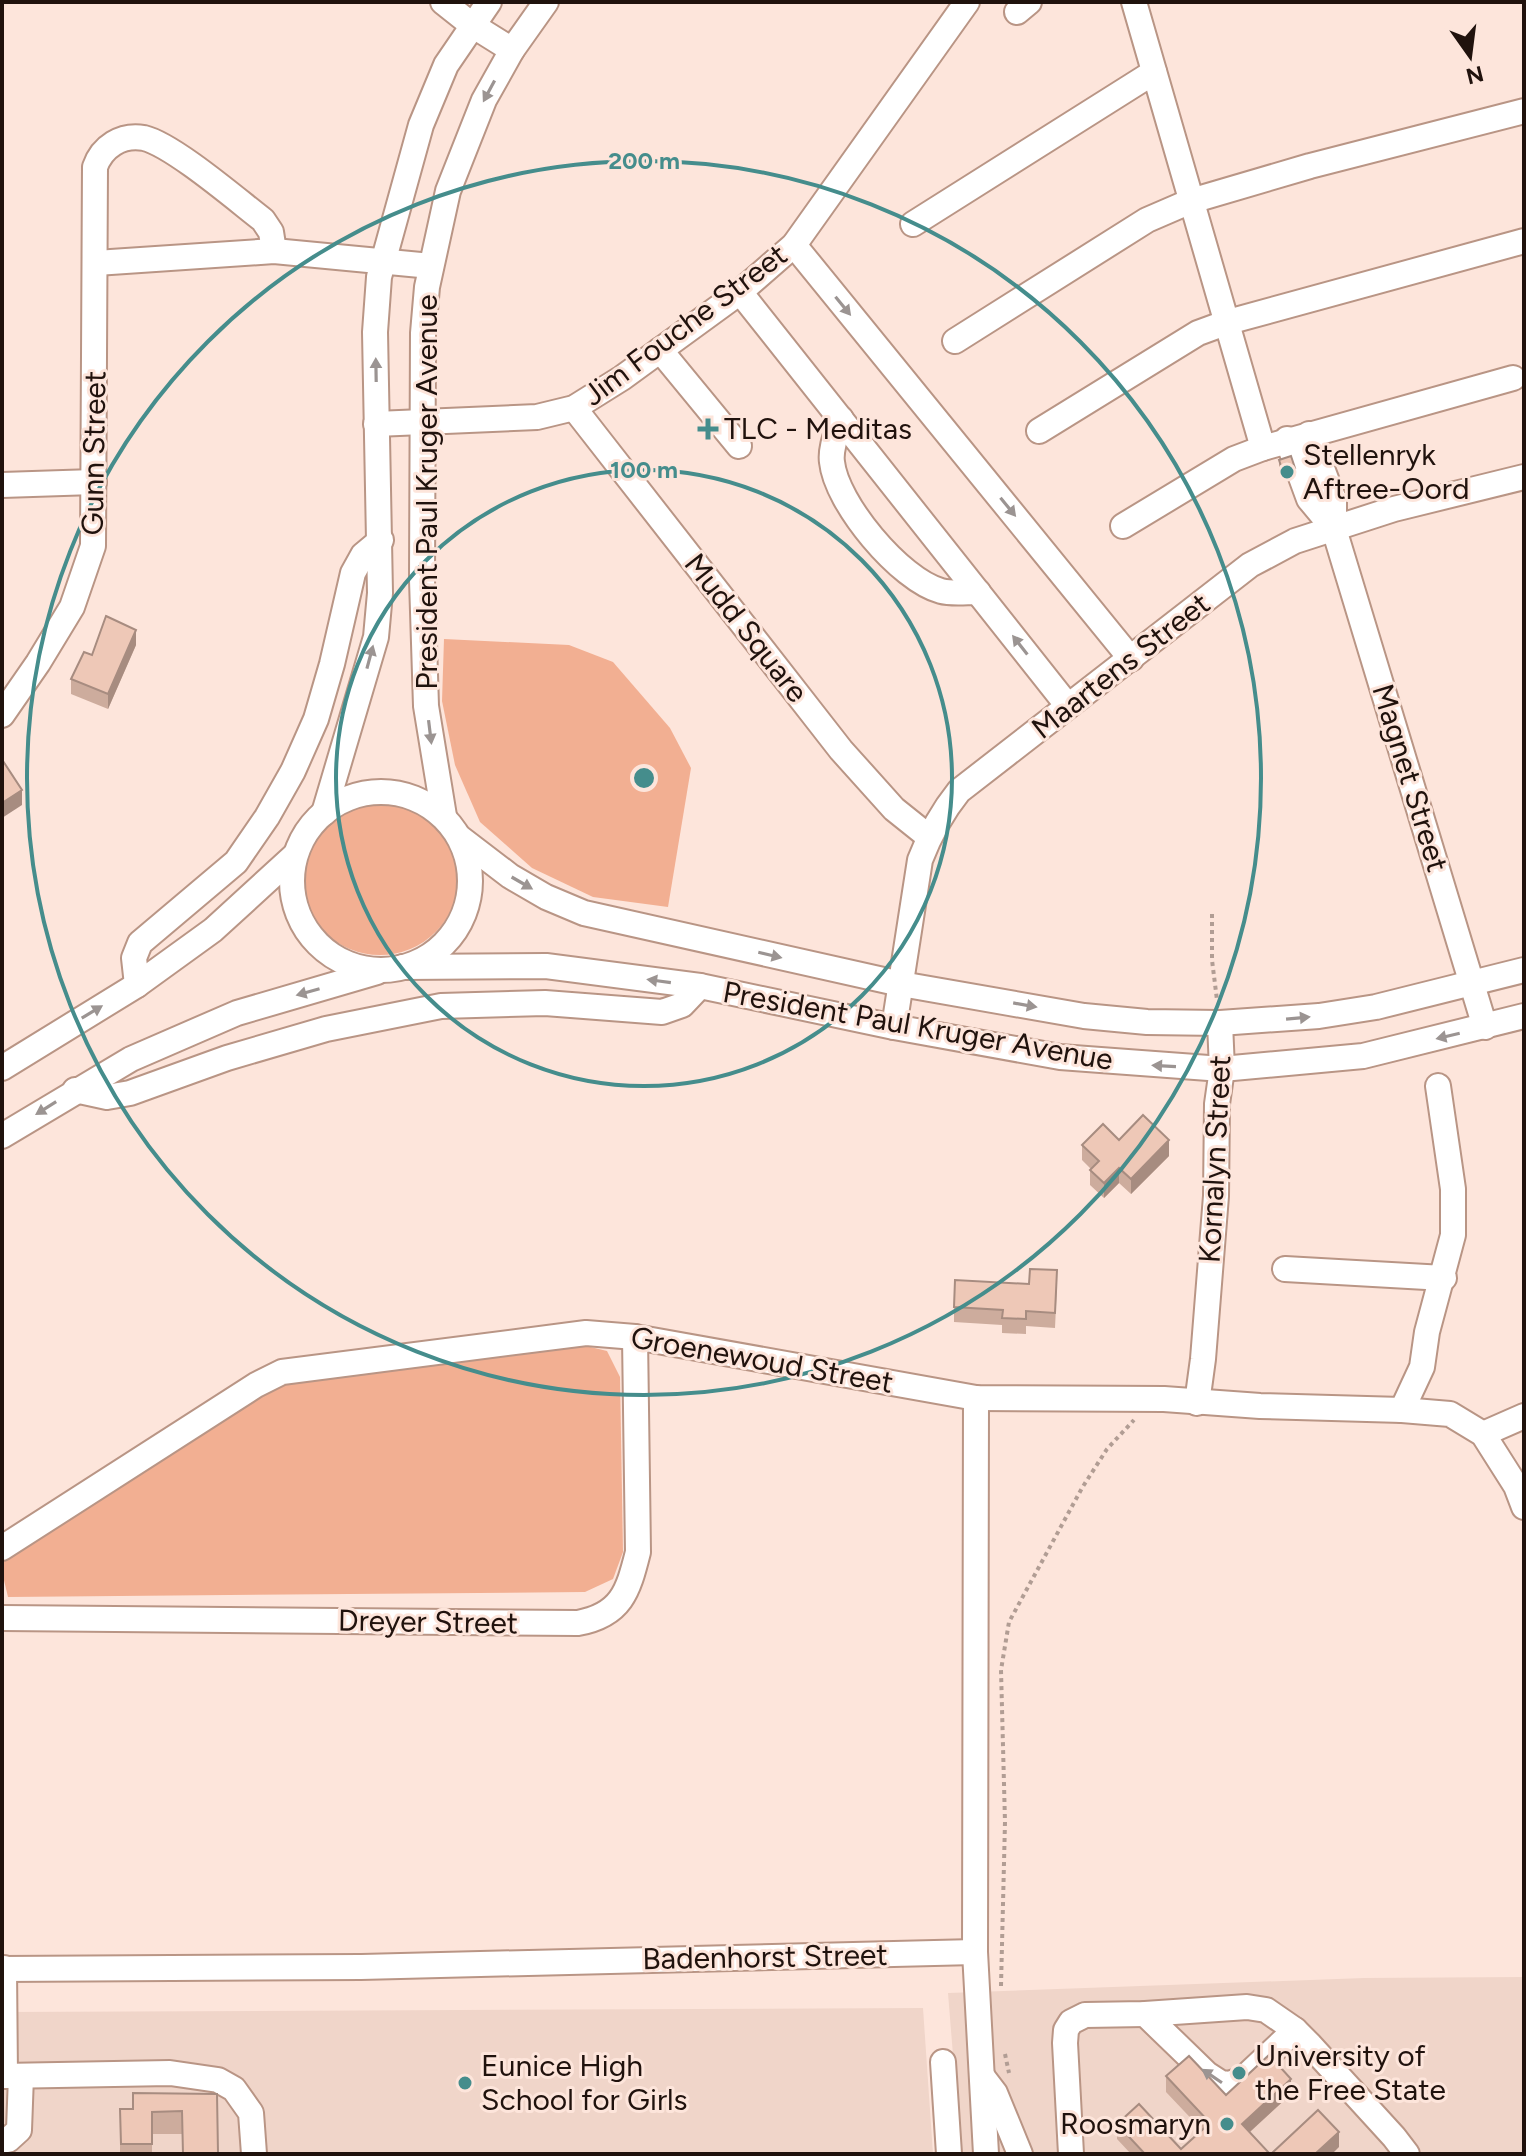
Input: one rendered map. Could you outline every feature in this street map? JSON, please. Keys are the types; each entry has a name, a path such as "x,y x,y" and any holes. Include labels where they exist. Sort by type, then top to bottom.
{"street":[{"path":"443,2 512,50"},
{"name":"President Paul Kruger Avenue","path":"324,813 376,637 381,540 375,332 382,261 421,125 446,65 489,2"},
{"name":"President Paul Kruger Avenue","path":"444,816 426,706 422,580 423,333 431,266 448,191 484,100 512,50 546,2"},
{"name":"Jim Fouche Street","path":"376,424 424,420 518,420 574,408 622,378 740,292 794,245 967,2"},
{"path":"1134,2 1263,448"},
{"path":"913,224 1154,72"},
{"path":"955,341 1147,220 1191,201 1310,166 1524,111"},
{"name":"Gunn Street","path":"2,715 72,607 93,546 95,167 102,151 114,142 127,138 145,138 176,154 263,220 271,232 274,251"},
{"path":"1039,431 1198,333 1228,322 1524,241"},
{"path":"794,245 1131,659"},
{"path":"96,263 274,251 431,266"},
{"path":"740,292 1068,706"},
{"path":"660,350 739,446"},
{"path":"1123,526 1234,459 1298,437 1513,378"},
{"name":"Mudd Square","path":"574,408 841,750 894,809 929,837"},
{"path":"841,419 831,458 835,482 847,503 883,548 915,578 941,591 978,592"},
{"name":"Magnet Street","path":"1298,437 1334,500 1334,529 1485,1027"},
{"name":"Maartens Street","path":"894,1027 920,860 944,809 959,791 1250,565 1295,541 1394,509 1524,477"},
{"path":"2,485 94,482"},
{"path":"137,985 134,958 140,943 236,862 293,771 316,719 353,573 363,555 381,540"},
{"path":"2,1068 137,985 213,930 295,855 312,824 334,804 361,793 391,792 419,800 444,816 459,837 470,867 469,900 456,930 433,954 393,969 355,967 330,954 309,935 296,910 291,882 295,855"},
{"name":"President Paul Kruger Avenue","path":"459,837 510,876 546,897 584,913 901,984 1084,1016 1147,1022 1220,1023 1319,1016 1376,1007 1524,970"},
{"name":"President Paul Kruger Avenue","path":"2,1136 131,1059 237,1013 393,969 546,966 700,986 894,1027 1060,1057 1222,1069 1363,1056 1524,1016"},
{"path":"75,1090 107,1097 130,1093 227,1058 326,1029 441,1006 545,1003 662,1012 682,1005 700,986"},
{"name":"Kornalyn Street","path":"1197,1403 1216,1196 1217,1104 1222,1069 1220,1023"},
{"path":"1402,1410 1422,1367 1427,1332 1444,1278 1453,1235 1453,1189 1438,1086"},
{"path":"1285,1269 1444,1278"},
{"name":"Groenewoud Street","path":"2,1548 256,1385 282,1372 567,1334 635,1337 976,1398 1164,1399 1450,1414 1483,1434 1516,1486 1524,1507"},
{"name":"Dreyer Street","path":"609,1335 634,1378"},
{"name":"Dreyer Street","path":"3,1617 578,1623 598,1619 616,1606 630,1582 638,1552 635,1337"},
{"path":"976,1398 975,1952 986,2154"},
{"path":"1483,1434 1524,1416"},
{"name":"Badenhorst Street","path":"3,1968 361,1967 975,1952"},
{"path":"2,2140 8,2140 19,2130 9,2076 3,1968"},
{"path":"1071,2154 1065,2075 1066,2030 1076,2017 1247,2007 1266,2010 1295,2030 1407,2154"},
{"path":"1145,2014 1207,2074 1221,2083 1229,2084 1243,2079 1295,2030"},
{"path":"943,2062 949,2154"},
{"path":"9,2076 170,2073 218,2080 234,2089 251,2113 254,2154"},
{"path":"980,2074 995,2093 1020,2154"}],"path":[{"name":"Kornalyn Street","path":"1212,914 1212,960 1220,1023"},
{"path":"1000,1993 1005,1822 1001,1670 1009,1622 1082,1488 1107,1449 1152,1401"},
{"path":"1003,2047 1012,2085"}],"shaded area":[{"path":"444,639 569,645 613,662 670,728 691,768 668,907 593,897 532,868 480,822 455,765 442,701"},
{"path":"380,797 410,803 436,820 453,846 459,876 453,906 436,932 410,949 380,955 350,949 324,932 307,906 301,876 307,846 324,820 350,803"},
{"path":"574,1343 607,1351 620,1377 623,1552 613,1579 585,1592 8,1597 2,1556 290,1375"},
{"name":"University of the Free State","path":"1524,1977 1524,2154 961,2154 948,1993 1364,1978"},
{"name":"Eunice High School for Girls","path":"923,2008 933,2154 2,2154 2,2012"}],"building":[{"path":"1291,456 1295,468 1283,472 1279,460"},
{"path":"106,616 136,630 108,694 71,679 84,652 92,655"},
{"path":"2,762 22,790 2,803"},
{"path":"1143,1115 1169,1140 1131,1179 1119,1168 1104,1183 1090,1170 1099,1161 1082,1145 1103,1124 1119,1140"},
{"path":"1030,1269 1057,1270 1055,1313 1026,1311 1026,1319 1002,1318 1003,1310 954,1307 955,1280 1029,1284"},
{"path":"1269,2055 1291,2079 1242,2124 1270,2154 1145,2154 1117,2124 1139,2104 1181,2149 1210,2123 1166,2076 1189,2056 1226,2095"},
{"path":"133,2093 217,2094 218,2153 183,2154 182,2111 152,2112 152,2144 121,2144 120,2109 133,2109"},
{"path":"1318,2110 1339,2132 1315,2154 1271,2154"}],"place":[{"name":"TLC - Meditas","path":"708,429"},
{"name":"Stellenryk Aftree-Oord","path":"1287,472"},
{"name":"University of the Free State","path":"1239,2073"},
{"name":"Eunice High School for Girls","path":"465,2083"},
{"name":"Roosmaryn","path":"1227,2124"}]}
